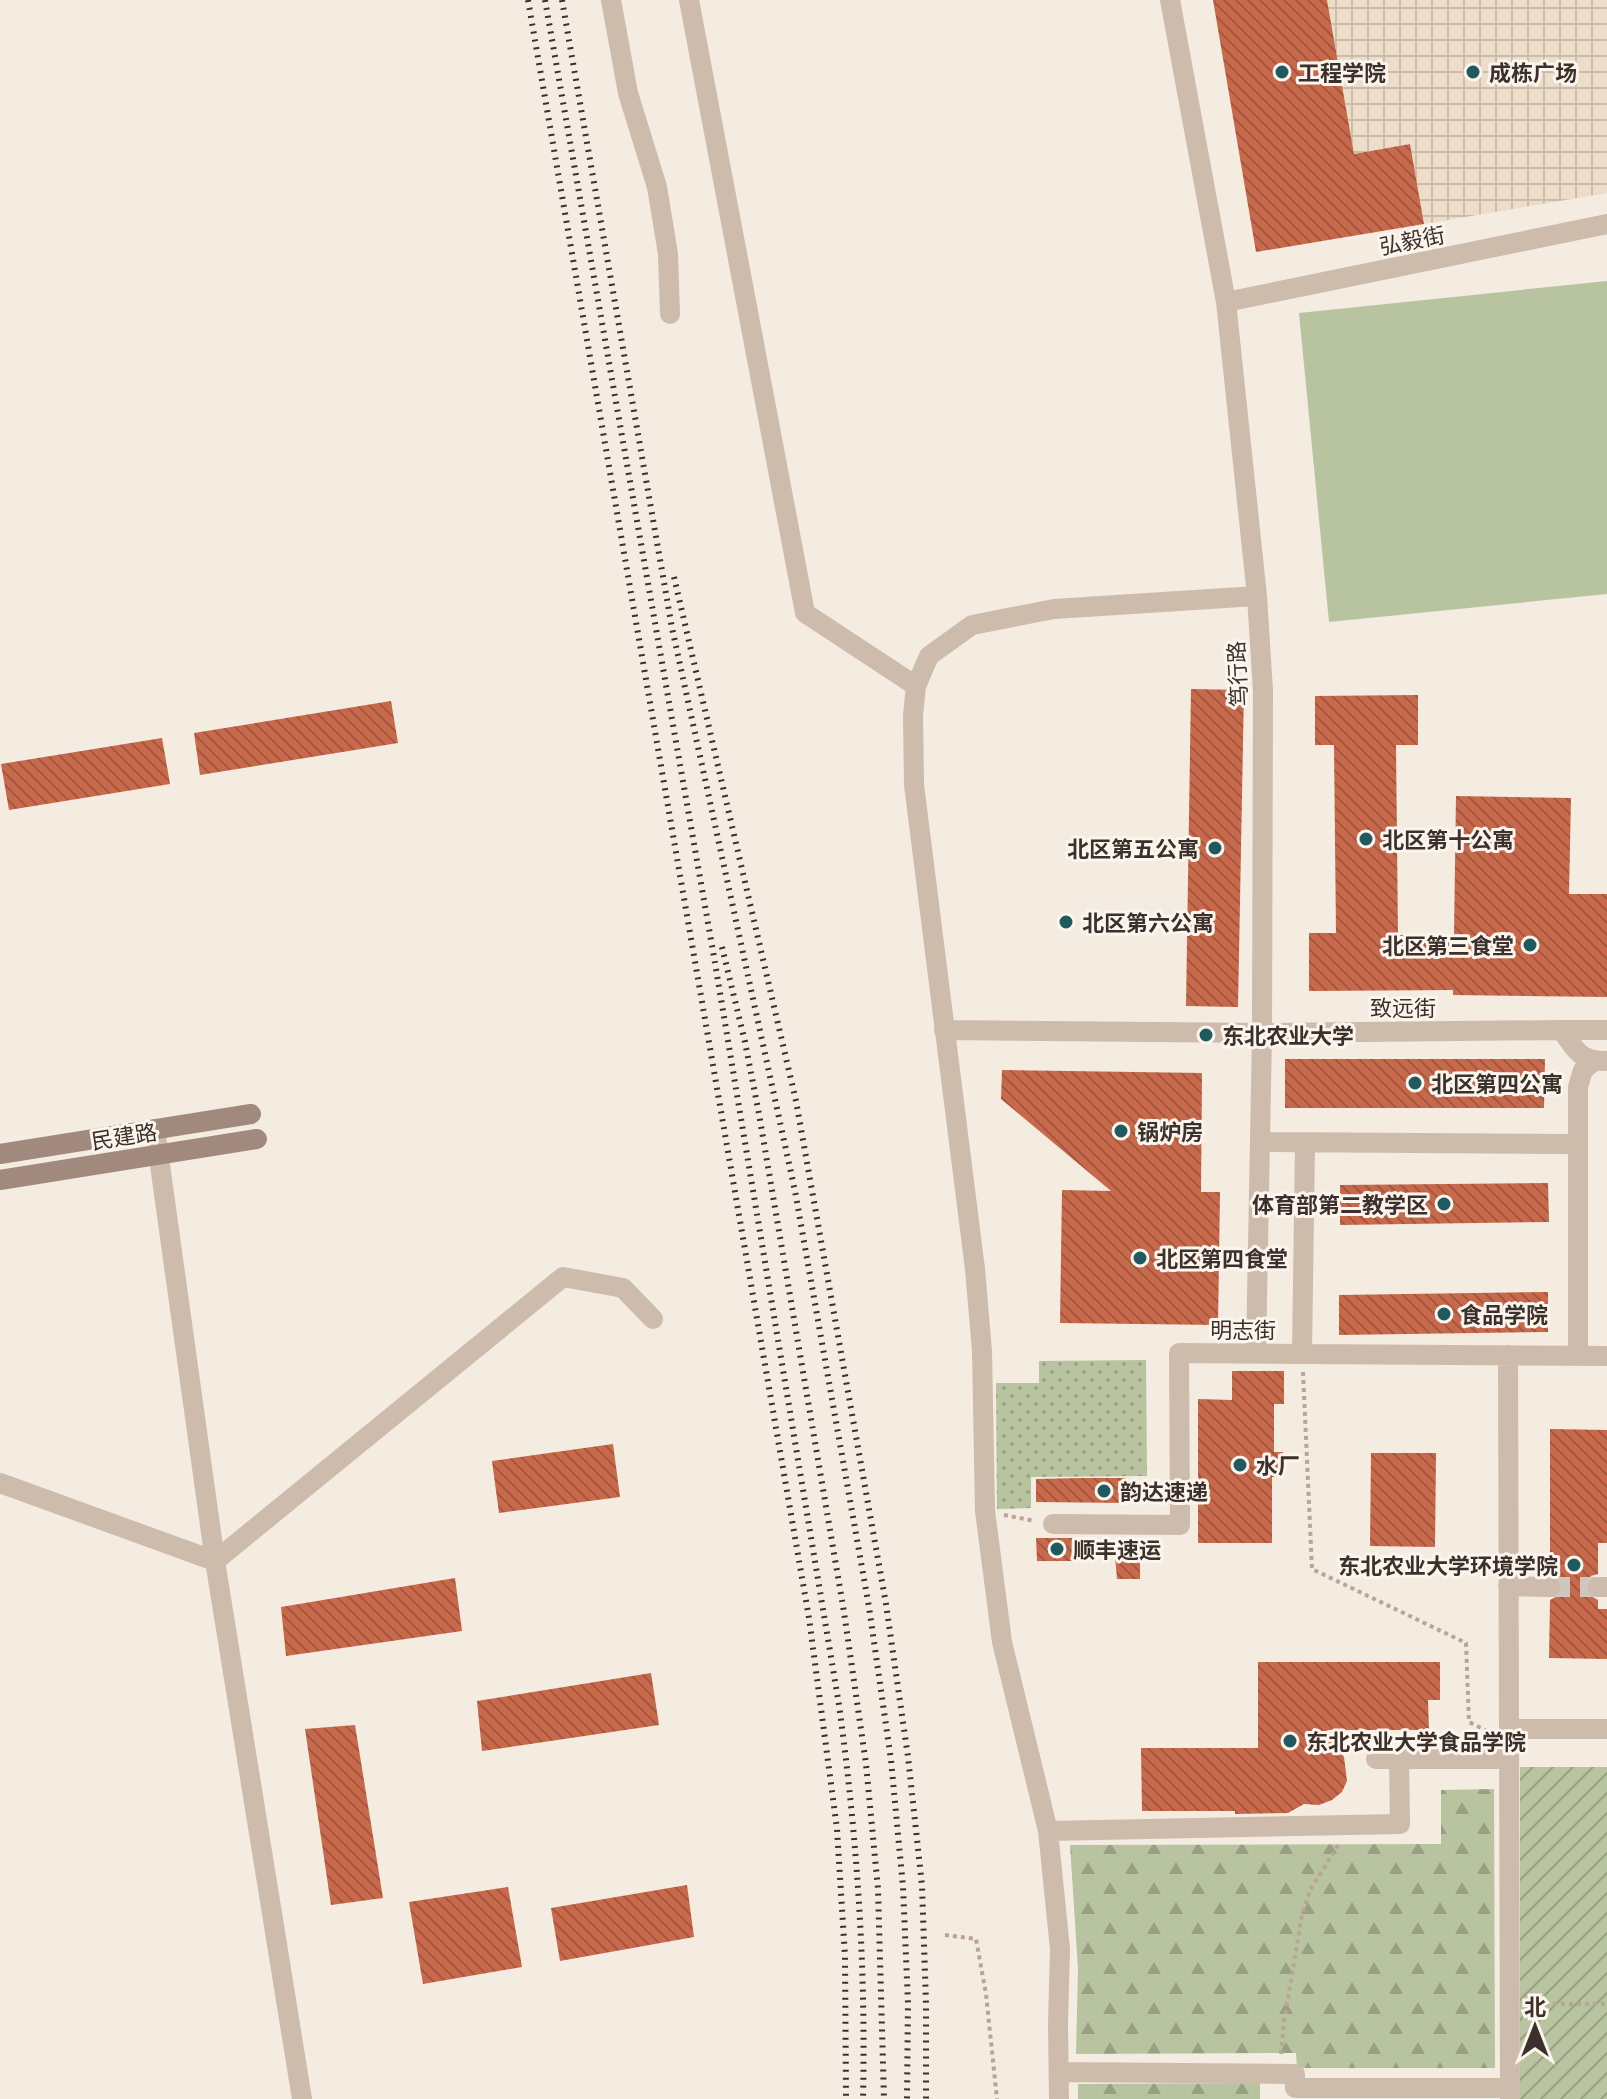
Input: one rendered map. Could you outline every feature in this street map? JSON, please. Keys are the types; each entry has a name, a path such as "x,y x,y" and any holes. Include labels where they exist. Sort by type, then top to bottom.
{"street":[{"path":"611,0 628,93 657,187 668,254 670,314"},
{"path":"689,0 805,613 916,686"},
{"name":"笃行路","path":"1170,0 1226,302 1257,596 1263,691 1262,1033 1256,1352"},
{"name":"弘毅街","path":"1226,302 1607,224"},
{"path":"1059,2099 1060,1949 1048,1831 1002,1642 985,1511 982,1351 914,785 913,715 916,686 929,656 972,625 1054,609 1257,596"},
{"name":"致远街","path":"944,1030 1262,1033 1607,1030"},
{"path":"1562,1030 1581,1055 1600,1061"},
{"path":"1578,1356 1578,1087 1583,1070 1600,1061"},
{"name":"民建路","path":"0,1154 251,1114"},
{"path":"155,1129 215,1561 302,2099"},
{"name":"民建路","path":"0,1180 257,1139"},
{"path":"1260,1142 1577,1144"},
{"path":"1302,1353 1305,1144"},
{"path":"215,1561 563,1277 623,1288 653,1319"},
{"name":"明志街","path":"1053,1524 1180,1525 1179,1353 1607,1356"},
{"path":"1059,2072 1295,2074 1295,2088 1510,2094 1508,1355"},
{"path":"0,1483 215,1561"},
{"path":"1508,1586 1550,1587"},
{"path":"1376,1759 1399,1759 1607,1729"},
{"path":"1048,1831 1339,1834 1400,1824 1399,1759"}],"path":[{"path":"1302,1353 1312,1569 1466,1643 1469,1722 1509,1744"},
{"path":"985,1511 1053,1524"},
{"path":"1284,2074 1281,2051 1284,2022 1302,1915 1310,1890 1339,1834"},
{"path":"945,1935 976,1939 986,1994 997,2099"},
{"path":"1511,2004 1607,2004"}],"green space":[{"path":"1607,281 1607,594 1329,622 1299,313"},
{"path":"1146,1360 1147,1476 1031,1477 1031,1508 997,1509 996,1383 1039,1383 1039,1361"},
{"path":"1520,1767 1607,1767 1607,2099 1520,2099"},
{"path":"1494,1789 1495,2068 1297,2068 1296,2053 1076,2054 1078,1969 1070,1845 1441,1844 1441,1790"},
{"path":"1260,2083 1260,2099 1078,2099 1078,2084"}],"shaded area":[{"name":"成栋广场","path":"1327,0 1607,0 1607,193 1424,224 1410,144 1354,154"}],"building":[{"name":"工程学院","path":"1213,0 1327,0 1354,154 1410,144 1424,224 1256,252"},
{"name":"北区第五公寓","path":"1191,689 1244,690 1238,1007 1186,1006"},
{"path":"1418,695 1418,745 1396,745 1398,935 1454,935 1456,796 1571,798 1569,894 1607,894 1607,997 1453,995 1453,990 1309,991 1309,933 1336,933 1334,745 1315,745 1315,696"},
{"path":"391,701 398,743 200,775 194,733"},
{"path":"162,738 170,784 9,810 1,764"},
{"name":"北区第四公寓","path":"1285,1059 1545,1059 1544,1108 1285,1108"},
{"path":"1002,1070 1202,1073 1201,1192 1220,1192 1218,1325 1060,1323 1062,1190 1111,1191 1001,1099"},
{"name":"体育部第二教学区","path":"1548,1183 1549,1222 1340,1225 1340,1185"},
{"name":"食品学院","path":"1548,1292 1548,1332 1339,1335 1339,1295"},
{"name":"水厂","path":"1232,1371 1284,1371 1284,1404 1274,1404 1274,1452 1283,1452 1283,1477 1272,1477 1272,1543 1198,1543 1198,1399 1232,1400"},
{"name":"东北农业大学环境学院","path":"1550,1429 1607,1430 1607,1543 1598,1543 1598,1574 1591,1576 1585,1586 1587,1594 1598,1600 1598,1609 1607,1609 1607,1659 1549,1658 1550,1600 1561,1594 1563,1587 1557,1576 1550,1574"},
{"path":"613,1444 620,1497 499,1513 492,1461"},
{"path":"1371,1453 1436,1453 1435,1547 1370,1546"},
{"path":"1127,1478 1127,1503 1036,1502 1036,1479"},
{"name":"顺丰速运","path":"1036,1538 1078,1538 1079,1561 1037,1561"},
{"path":"1114,1544 1146,1544 1147,1560 1140,1560 1140,1579 1117,1579"},
{"path":"455,1578 462,1631 286,1656 281,1607"},
{"name":"东北农业大学食品学院","path":"1258,1662 1440,1662 1440,1700 1428,1700 1429,1730 1327,1730 1344,1757 1347,1781 1342,1792 1319,1805 1304,1804 1288,1813 1142,1811 1141,1748 1258,1748"},
{"path":"651,1673 659,1725 482,1751 477,1701"},
{"path":"355,1725 383,1898 331,1905 305,1729"},
{"path":"687,1885 694,1937 560,1961 551,1908"},
{"path":"508,1887 522,1967 423,1984 409,1902"}],"tunnel":[{"path":"1550,1587 1598,1587"}],"railway":[{"path":"528,0 809,1618 837,1829 845,1956 846,2099"},
{"path":"545,0 714,957 839,1705 859,1902 863,2099"},
{"path":"562,0 672,628 795,1191 869,1607 891,1760 903,1887 908,2003 907,2099"},
{"path":"674,577 796,1101 886,1604 922,1885 926,2099"},
{"path":"722,947 759,1114 844,1612 866,1764 878,1889 884,2099"}],"place":[{"name":"工程学院","path":"1282,72"},
{"name":"成栋广场","path":"1473,72"},
{"name":"北区第十公寓","path":"1366,839"},
{"name":"北区第五公寓","path":"1215,848"},
{"name":"北区第六公寓","path":"1066,922"},
{"name":"北区第三食堂","path":"1530,945"},
{"name":"东北农业大学","path":"1206,1035"},
{"name":"北区第四公寓","path":"1415,1083"},
{"name":"锅炉房","path":"1121,1131"},
{"name":"体育部第二教学区","path":"1444,1204"},
{"name":"北区第四食堂","path":"1140,1258"},
{"name":"食品学院","path":"1444,1314"},
{"name":"水厂","path":"1240,1465"},
{"name":"韵达速递","path":"1104,1491"},
{"name":"顺丰速运","path":"1057,1549"},
{"name":"东北农业大学环境学院","path":"1574,1565"},
{"name":"东北农业大学食品学院","path":"1290,1741"}]}
